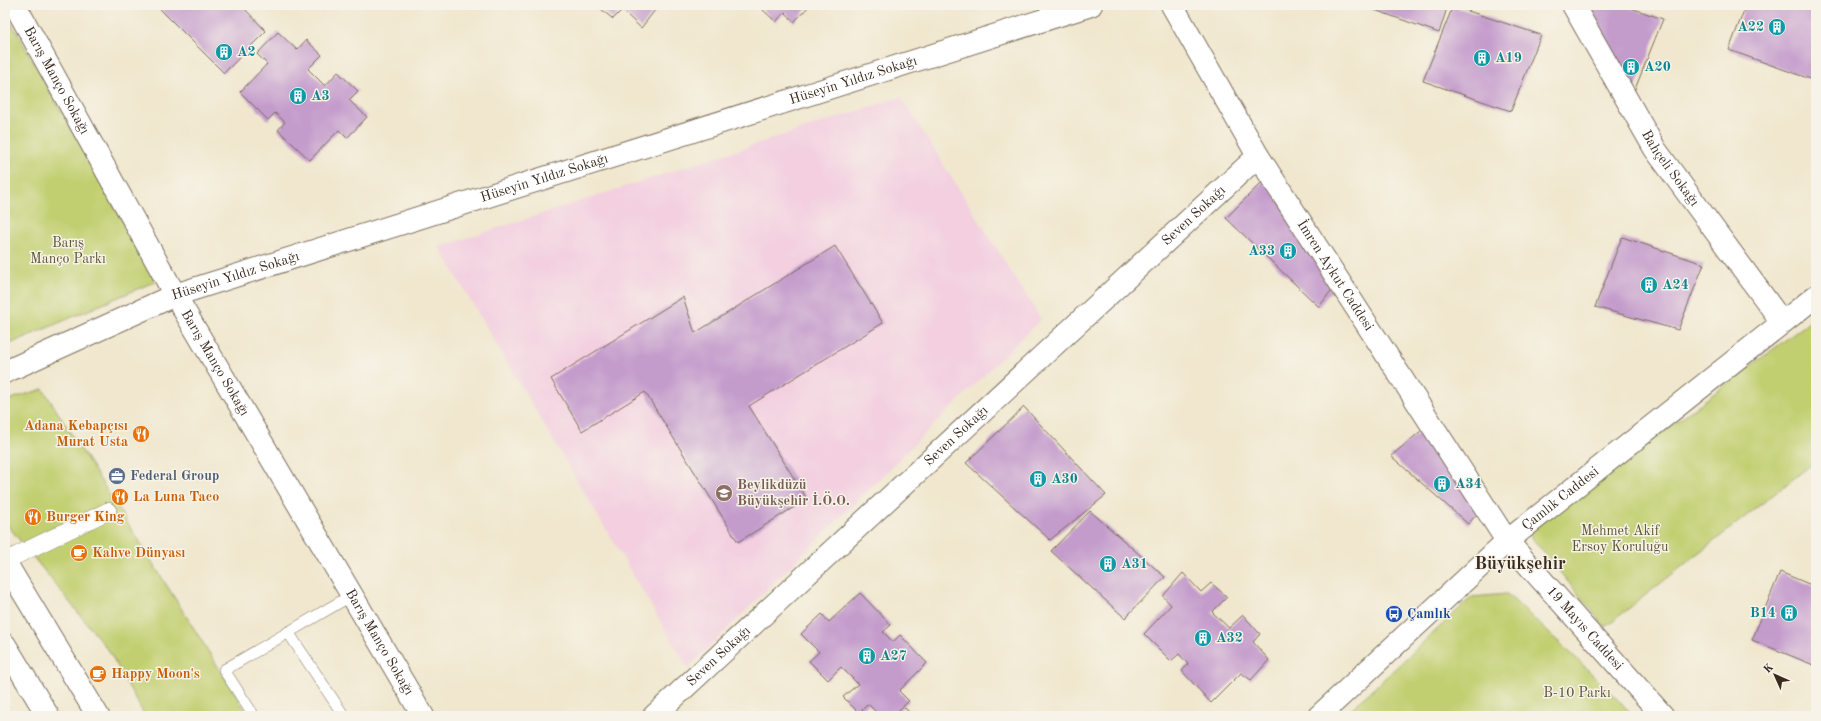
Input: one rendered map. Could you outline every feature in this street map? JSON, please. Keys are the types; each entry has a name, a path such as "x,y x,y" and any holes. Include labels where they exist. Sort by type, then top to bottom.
{"street":[{"name":"Barış Manço Sokağı","path":"15,5 175,295 423,716"},
{"name":"Hüseyin Yıldız Sokağı","path":"5,372 175,295 1091,5"},
{"name":"İmren Aykut Caddesi","path":"1172,5 1258,156 1507,541"},
{"name":"Bahçeli Sokağı","path":"1573,5 1655,149 1782,322"},
{"name":"Seven Sokağı","path":"654,716 1258,156"},
{"name":"Çamlık Caddesi","path":"1318,716 1507,541 1816,296"},
{"path":"98,716 5,561 108,511"},
{"name":"19 Mayıs Caddesi","path":"1507,541 1663,716"},
{"path":"5,645 48,716"}],"lane":[{"path":"254,716 224,670 352,595"},
{"path":"288,632 344,716"}],"shaded area":[{"name":"Beylikdüzü Büyükşehir İ.Ö.O.","path":"901,97 1041,319 688,668 439,247"}],"green space":[{"name":"Barış Manço Parkı","path":"5,11 156,281 5,346"},
{"name":"Mehmet Akif Ersoy Koruluğu","path":"1816,317 1816,461 1605,627 1528,533"},
{"path":"43,389 249,716 145,716 109,651 5,522 5,401"},
{"name":"B-10 Parkı","path":"1507,594 1579,661 1634,716 1344,716 1472,597"}],"building":[{"name":"A2","path":"241,5 266,31 224,73 157,6"},
{"path":"596,5 659,5 641,28 622,10 613,19"},
{"path":"765,5 810,5 794,22 785,12 776,22 762,9"},
{"path":"1361,5 1448,5 1439,33"},
{"name":"A20","path":"1584,5 1622,5 1663,19 1633,94"},
{"name":"A22","path":"1746,5 1816,5 1816,81 1729,50"},
{"name":"A19","path":"1453,6 1541,35 1511,111 1423,81"},
{"name":"A3","path":"278,32 297,50 306,40 322,55 308,69 325,86 338,72 358,91 349,100 367,117 347,138 339,130 310,160 278,130 285,122 275,113 268,120 240,92 267,64 257,54"},
{"name":"A33","path":"1267,177 1336,284 1319,307 1226,218"},
{"name":"A24","path":"1622,237 1704,264 1678,330 1595,307"},
{"path":"835,246 883,323 749,406 807,499 738,542 645,392 582,431 551,379 683,297 695,333"},
{"name":"A30","path":"1024,407 1106,495 1050,540 966,463"},
{"name":"A34","path":"1427,426 1478,513 1468,524 1391,456"},
{"name":"A31","path":"1090,511 1165,577 1125,618 1051,551"},
{"name":"B14","path":"1780,572 1816,587 1816,666 1752,640"},
{"name":"A32","path":"1183,573 1201,592 1211,583 1227,597 1212,612 1229,628 1243,615 1260,634 1253,642 1269,660 1251,680 1241,673 1211,703 1182,671 1188,664 1179,654 1171,661 1144,634 1171,605 1163,596"},
{"name":"A27","path":"860,593 891,625 883,632 893,642 900,635 927,663 899,691 909,701 892,716 880,716 868,704 859,713 843,697 858,684 841,667 828,680 809,661 819,652 801,634 822,614 829,622"},
{"path":"905,708 913,716 896,716"}],"place":[{"name":"A22","path":"1777,27"},
{"name":"A2","path":"224,52"},
{"name":"A19","path":"1482,58"},
{"name":"A20","path":"1631,67"},
{"name":"A3","path":"298,96"},
{"name":"A33","path":"1288,251"},
{"name":"A24","path":"1649,285"},
{"name":"Adana Kebapçısı Murat Usta","path":"141,434"},
{"name":"Federal Group","path":"117,476"},
{"name":"A30","path":"1038,479"},
{"name":"A34","path":"1442,484"},
{"name":"Beylikdüzü Büyükşehir İ.Ö.O.","path":"724,493"},
{"name":"La Luna Taco","path":"120,497"},
{"name":"Burger King","path":"33,517"},
{"name":"Kahve Dünyası","path":"79,553"},
{"name":"A31","path":"1108,564"},
{"name":"B14","path":"1789,613"},
{"name":"Çamlık","path":"1394,614"},
{"name":"A32","path":"1203,638"},
{"name":"A27","path":"867,656"},
{"name":"Happy Moon's","path":"98,674"}],"district":[{"name":"Büyükşehir","path":"1520,564"}]}
